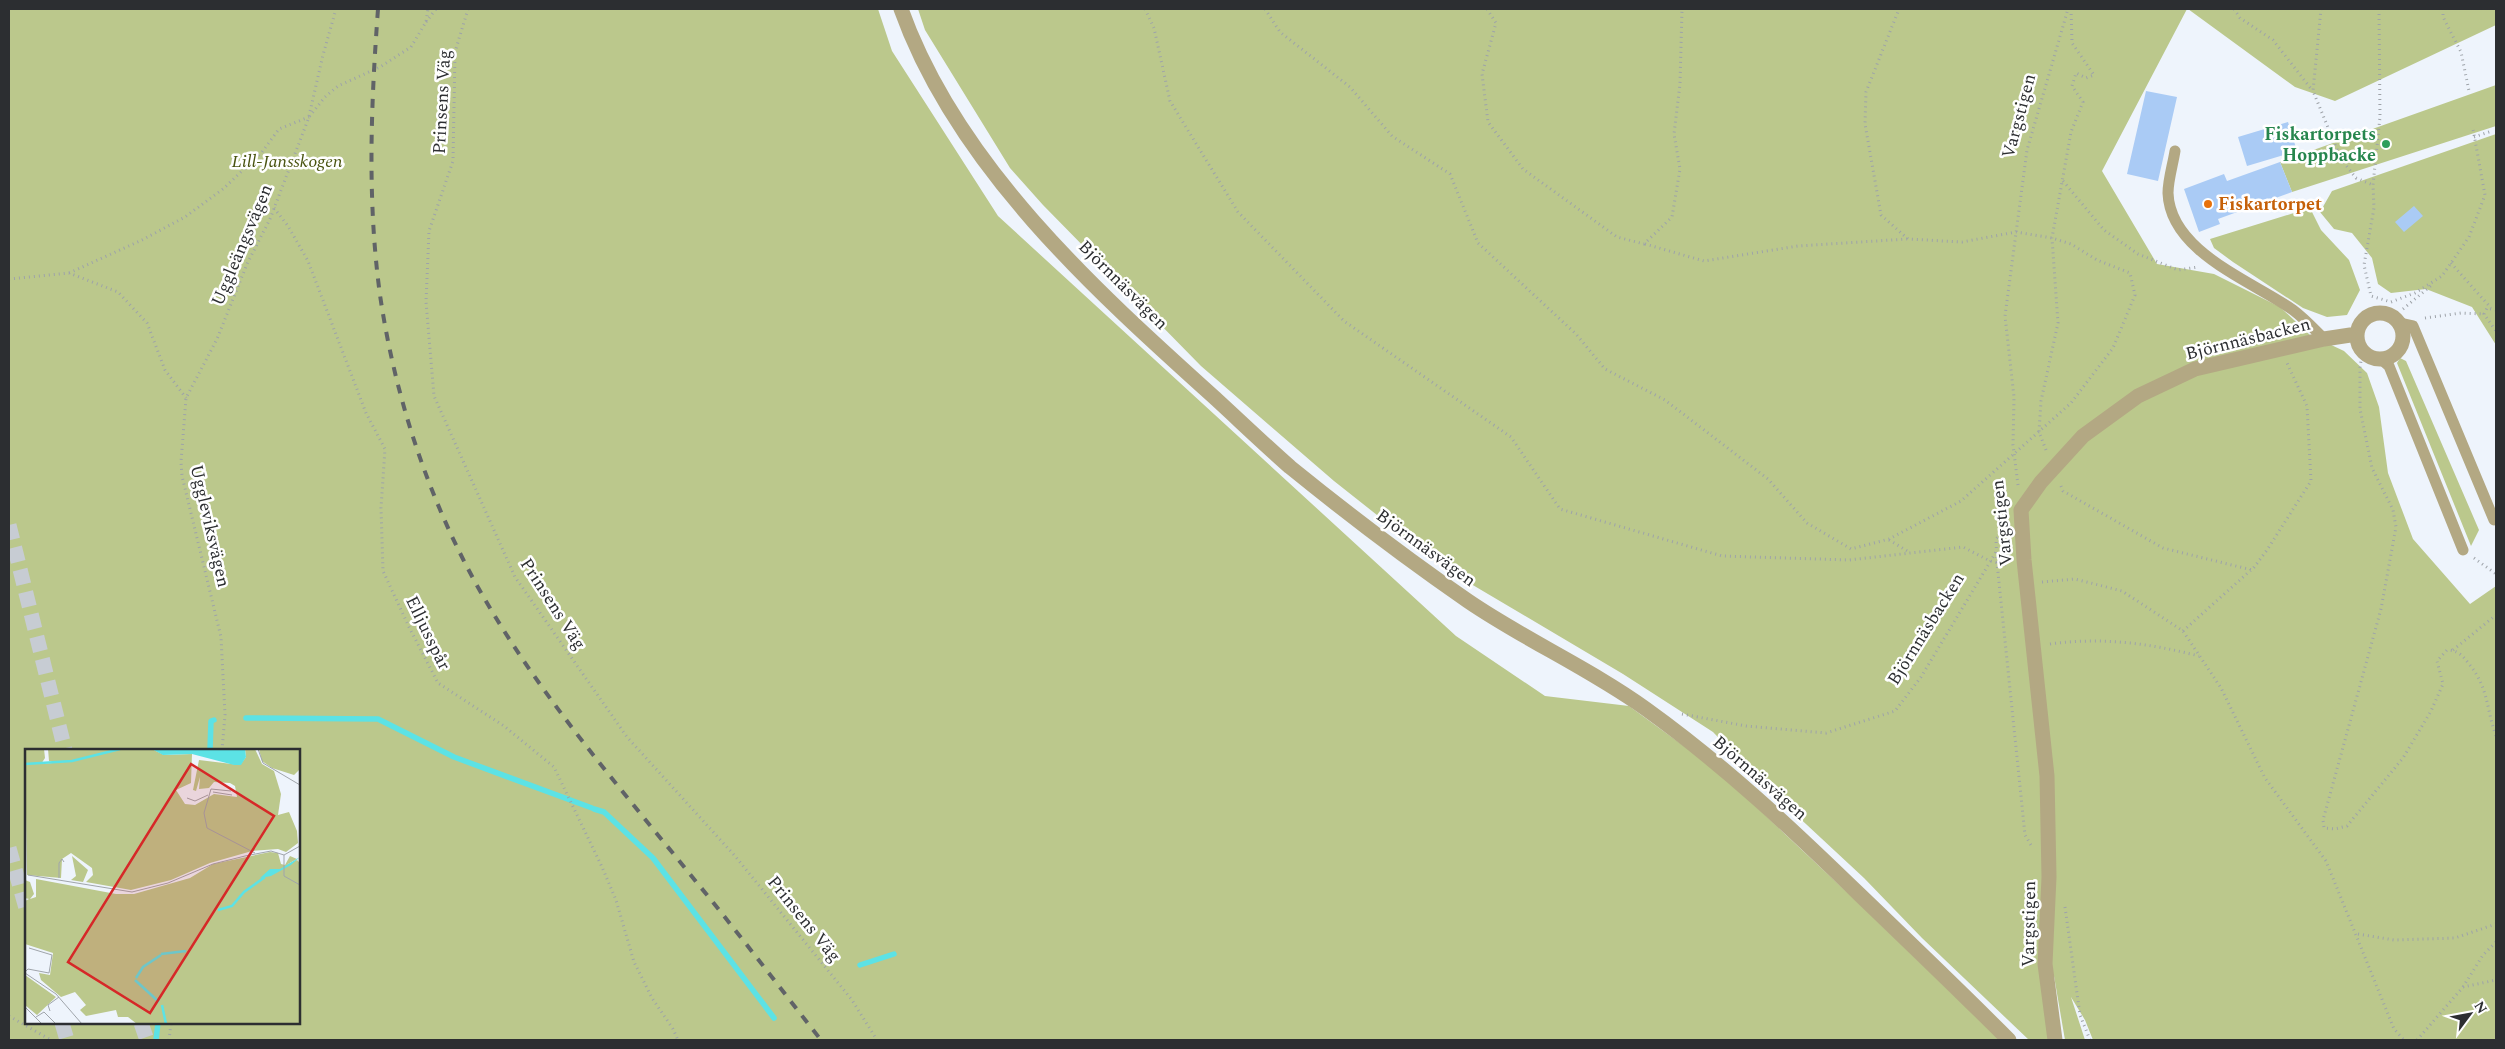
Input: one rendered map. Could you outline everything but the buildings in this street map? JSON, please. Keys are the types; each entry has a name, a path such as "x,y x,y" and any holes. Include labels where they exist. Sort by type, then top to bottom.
{"street":[{"name":"Björnnäsvägen","path":"901,9 910,36 952,114 1003,186 1070,259 1150,341 1287,464 1382,541 1473,604 1642,706 1726,769 1815,851 2009,1040"},
{"path":"2384,313 2396,320 2403,332 2399,349 2389,358 2381,359 2363,352 2358,342 2357,334 2359,326 2369,316 2384,313"},
{"name":"Björnnäsbacken","path":"2021,510 2041,482 2083,436 2146,392 2195,369 2324,339 2357,334"},
{"name":"Vargstigen","path":"2021,510 2024,560 2048,776 2049,877 2044,964 2055,1040"}],"lane":[{"path":"2175,151 2168,193 2174,218 2191,243 2217,264 2296,312 2324,339"},
{"path":"2396,320 2413,326 2494,520"},
{"path":"2381,359 2389,366 2463,550"}],"path":[{"path":"9,279 69,274 120,251 185,217 223,189 262,152 279,130 309,117 322,55 336,9"},
{"name":"Uggleängsvägen","path":"186,398 217,339 247,264 274,208 309,117 325,97 338,86 380,67 411,47 426,22 428,9"},
{"path":"426,22 436,9"},
{"name":"Prinsens Väg","path":"468,9 455,52 454,161 429,231 426,302 434,396 515,577 627,737 735,856 852,1000 877,1040"},
{"path":"1146,9 1154,28 1170,101 1238,212 1344,321 1511,437 1560,509 1722,556 1849,560 1963,547 1990,561 2009,566 2024,560"},
{"path":"1265,9 1280,32 1350,87 1392,136 1450,174 1478,243 1576,334 1605,368 1665,400 1768,479 1807,523 1851,549 1888,539 1961,502 2071,403 2113,348 2135,295 2130,273 2052,238 2016,232 1962,242 1908,239 1798,246 1704,261 1617,237 1523,169 1488,122 1482,74 1496,23 1487,9"},
{"path":"1644,244 1672,217 1680,169 1674,134 1680,84 1682,9"},
{"path":"1899,9 1866,92 1865,124 1881,215 1908,239"},
{"path":"2070,9 2072,43 2094,75 2086,78 2076,73 2072,86 2083,102 2070,132 2052,238 2058,323 2041,401 2039,432 2063,491 2163,548 2252,570"},
{"name":"Vargstigen","path":"2021,510 2014,455 2014,397 2005,316 2027,150 2070,9"},
{"path":"2234,9 2240,18 2274,40 2312,91 2341,159 2356,178 2373,186"},
{"path":"2312,91 2322,9"},
{"path":"2379,9 2380,117 2373,186 2374,208 2364,265 2371,296 2391,302 2415,292 2442,276"},
{"path":"2443,9 2443,16 2461,52 2469,91"},
{"path":"2396,320 2442,276 2470,237 2485,195 2473,129"},
{"path":"2474,137 2492,131"},
{"path":"2063,180 2104,230 2138,254 2178,270 2217,264"},
{"name":"Elljusspår","path":"274,208 288,226 308,261 366,413 385,449 381,508 384,570 409,627 438,682 504,726 554,767 616,900 634,962 652,998 673,1029 678,1040"},
{"path":"2451,263 2491,308 2496,310"},
{"path":"69,274 118,292 140,314 147,323 165,370 186,398"},
{"path":"2484,314 2487,308 2491,308"},
{"path":"2396,320 2460,313 2484,314"},
{"path":"2484,314 2496,331"},
{"path":"2363,352 2360,366 2360,410 2372,468 2393,510 2396,527 2382,609 2323,820 2324,828 2335,829 2347,826 2403,758 2431,711 2443,684 2438,661 2447,650 2453,650 2462,655 2484,686 2496,736"},
{"path":"2183,631 2252,570 2311,481 2307,406 2287,366 2288,360"},
{"name":"Uggleviksvägen","path":"186,398 181,462 182,476 221,637 225,715 222,749"},
{"path":"2021,510 1996,539 2025,835 2035,852"},
{"path":"1888,539 1910,553"},
{"path":"2463,550 2496,574"},
{"name":"Björnnäsbacken","path":"1680,714 1746,726 1826,733 1895,711 1921,677 1997,551"},
{"path":"2027,583 2076,579 2122,591 2183,631 2221,688 2265,778 2326,861 2358,934 2394,1029 2404,1040"},
{"path":"2453,650 2496,615"},
{"path":"2034,646 2083,639 2152,644 2200,656"},
{"path":"2049,877 2067,910 2080,1015 2090,1040"},
{"path":"2358,934 2394,940 2455,938 2496,924"},
{"path":"2417,1040 2463,987 2483,955 2496,942"},
{"path":"2463,987 2496,980"},
{"path":"9,1016 51,1040"},
{"path":"168,1040 171,1024"}],"green space":[{"name":"Lill-Jansskogen","path":"9,9 878,9 892,51 998,216 1456,636 1545,696 1629,706 1718,771 1867,911 2000,1040 9,1040"},
{"path":"918,9 2187,9 2102,171 2157,264 2214,274 2280,307 2310,335 2344,351 2367,373 2379,407 2388,473 2413,539 2470,604 2496,586 2496,1040 2093,1040 2085,1020 2071,997 2085,1040 2065,1040 2054,976 2050,1040 2029,1040 1922,938 1864,878 1765,786 1713,732 1623,674 1444,568 1334,481 1201,366 1043,205 1010,168 925,30"},
{"path":"2188,9 2496,9 2496,25 2335,101 2295,87"},
{"name":"Fiskartorpets Hoppbacke","path":"2496,85 2496,126 2292,192 2280,162"},
{"path":"2496,134 2496,345 2472,307 2426,289 2391,293 2378,284 2372,258 2352,233 2334,229 2320,212 2332,191"},
{"path":"2310,208 2321,230 2349,260 2360,290 2347,315 2327,317 2303,308 2214,248 2210,239"},
{"path":"2400,358 2406,361 2479,530 2471,546 2397,363"}],"waterway":[{"path":"246,718 378,719 454,757 592,808"},
{"path":"210,749 211,721 214,720"},
{"path":"594,809 604,812 653,858 774,1018"},
{"path":"860,965 894,954"},
{"path":"156,1040 158,1024"}],"tunnel":[{"path":"9,525 65,749"},
{"path":"9,848 25,904"},
{"path":"62,1024 67,1040"},
{"path":"141,1024 147,1040"}],"railway":[{"path":"378,9 372,116 372,188 373,223 380,295 396,377 407,417 434,496 451,534 490,608 537,680 589,750 821,1040"}],"place":[{"name":"Fiskartorpets Hoppbacke","path":"2386,144"},
{"name":"Fiskartorpet","path":"2208,204"}]}
